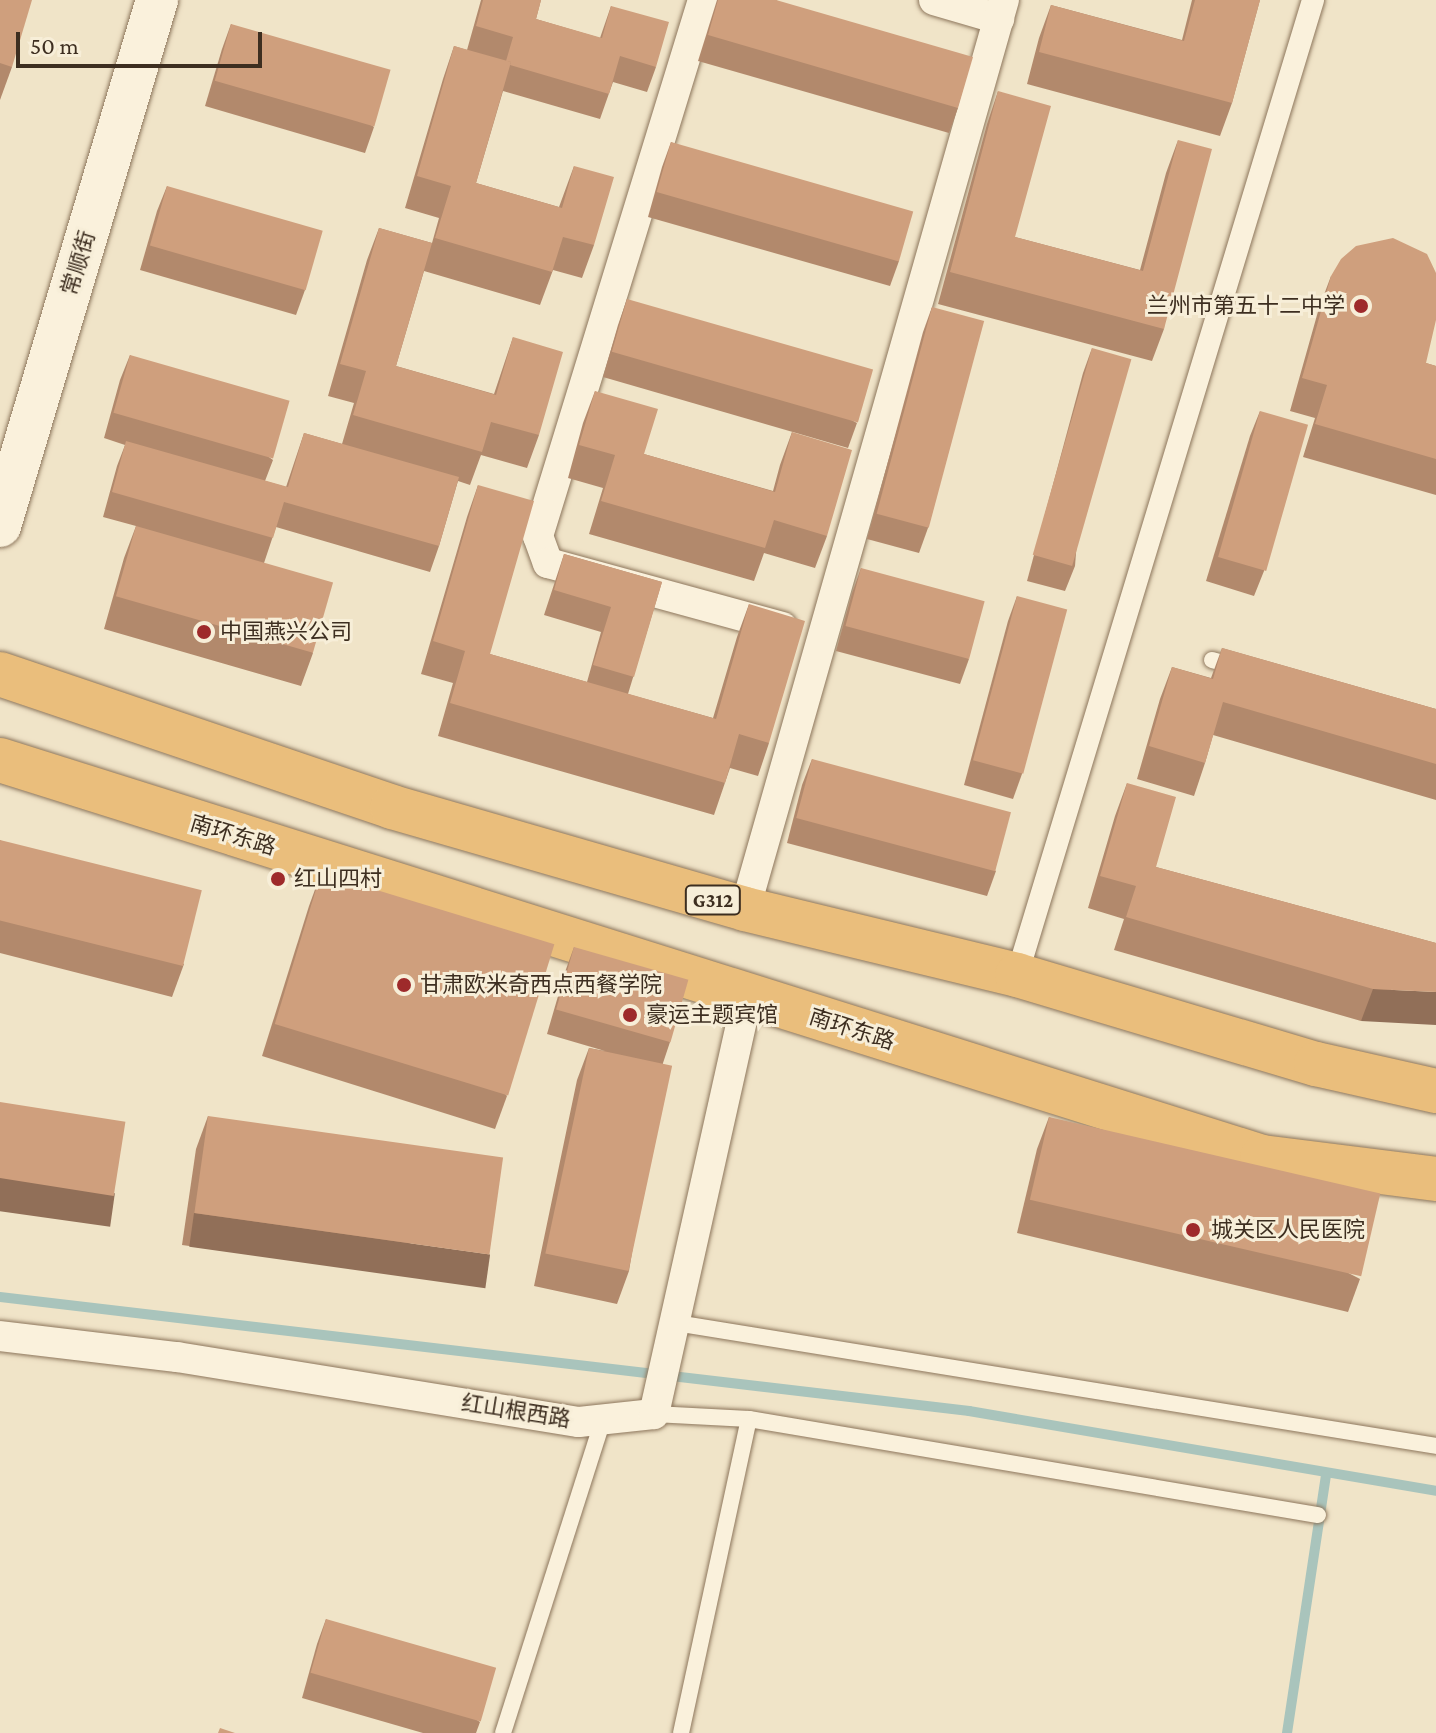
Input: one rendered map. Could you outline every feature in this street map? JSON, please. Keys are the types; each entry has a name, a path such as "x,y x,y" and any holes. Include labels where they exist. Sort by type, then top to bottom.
{"highway":[{"name":"G312","path":"0,674 392,807 745,909 1017,975 1316,1064 1436,1091"},
{"name":"南环东路","path":"0,760 1262,1157 1436,1179"}],"main road":[{"name":"常顺街","path":"0,526 157,0"}],"street":[{"path":"703,0 538,536 548,563 822,638"},
{"path":"745,909 1001,10 934,0"},
{"path":"1017,975 1313,0"},
{"path":"661,1385 748,995"},
{"name":"红山根西路","path":"0,1336 177,1357 579,1422 603,1419 661,1385"}],"lane":[{"path":"1212,660 1257,672"},
{"path":"676,1323 1436,1446"},
{"path":"661,1385 749,1419 1318,1515"},
{"path":"503,1733 603,1419"},
{"path":"681,1733 749,1419"}],"building":[{"path":"0,0 32,0 12,67 0,63"},
{"path":"483,0 541,0 536,19 602,38 611,6 669,22 656,67 620,56 609,94 510,65 511,62 506,61 513,37 476,26"},
{"path":"718,0 776,0 973,57 958,108 708,35"},
{"path":"1195,0 1260,0 1232,103 1039,52 1051,5 1184,41"},
{"path":"231,24 391,70 374,126 215,81"},
{"path":"454,46 511,62 476,183 562,208 574,166 614,177 594,245 563,237 552,272 435,238 451,186 417,176"},
{"path":"998,91 1051,106 1015,237 1143,271 1178,140 1212,149 1164,329 950,272"},
{"path":"671,142 913,211 899,261 657,192"},
{"path":"167,186 323,231 306,290 150,246"},
{"path":"379,228 432,243 396,366 496,395 513,337 563,352 539,435 491,422 482,452 353,415 366,371 340,364"},
{"path":"1393,238 1427,254 1436,273 1436,320 1426,363 1436,366 1436,459 1315,424 1327,385 1302,378 1331,276 1341,259 1356,246"},
{"path":"627,299 873,370 858,422 612,352"},
{"path":"932,307 984,321 929,528 877,514"},
{"path":"1092,348 1131,359 1072,566 1033,555"},
{"path":"130,355 290,401 273,458 113,413"},
{"path":"595,391 658,409 644,454 775,492 792,432 852,450 827,536 774,520 765,548 601,501 615,455 579,445"},
{"path":"1260,411 1308,425 1266,571 1218,557"},
{"path":"304,433 459,477 439,546 284,502 273,538 112,492 126,441 288,487"},
{"path":"478,485 534,501 490,654 716,719 749,604 805,621 769,743 739,734 725,783 450,703 465,651 433,641"},
{"path":"136,526 333,583 313,653 116,596"},
{"path":"564,554 662,582 634,677 593,665 611,607 554,590"},
{"path":"861,568 985,601 969,659 845,626"},
{"path":"1017,596 1067,609 1023,774 973,760"},
{"path":"1222,648 1436,709 1436,764 1223,702 1205,763 1149,746 1172,667 1213,679"},
{"path":"812,759 1011,812 995,871 796,818"},
{"path":"1127,783 1176,797 1156,867 1436,943 1436,992 1373,989 1126,917 1136,886 1100,876"},
{"path":"0,840 202,890 183,966 0,920"},
{"path":"321,873 554,944 508,1095 275,1024"},
{"path":"574,947 688,980 670,1042 556,1009"},
{"path":"589,1048 672,1066 628,1271 545,1253"},
{"path":"0,1102 125,1122 114,1196 0,1178"},
{"path":"208,1116 503,1157 489,1255 194,1213"},
{"path":"1049,1117 1380,1193 1361,1276 1030,1200"},
{"path":"326,1619 496,1668 481,1722 311,1673"},
{"path":"220,1728 235,1733 218,1733"}],"waterway":[{"path":"0,1297 969,1411 1436,1491"},
{"path":"1287,1733 1326,1475"}],"place":[{"name":"兰州市第五十二中学","path":"1361,306"},
{"name":"中国燕兴公司","path":"204,632"},
{"name":"红山四村","path":"278,879"},
{"name":"甘肃欧米奇西点西餐学院","path":"404,985"},
{"name":"豪运主题宾馆","path":"630,1015"},
{"name":"城关区人民医院","path":"1193,1230"}]}
